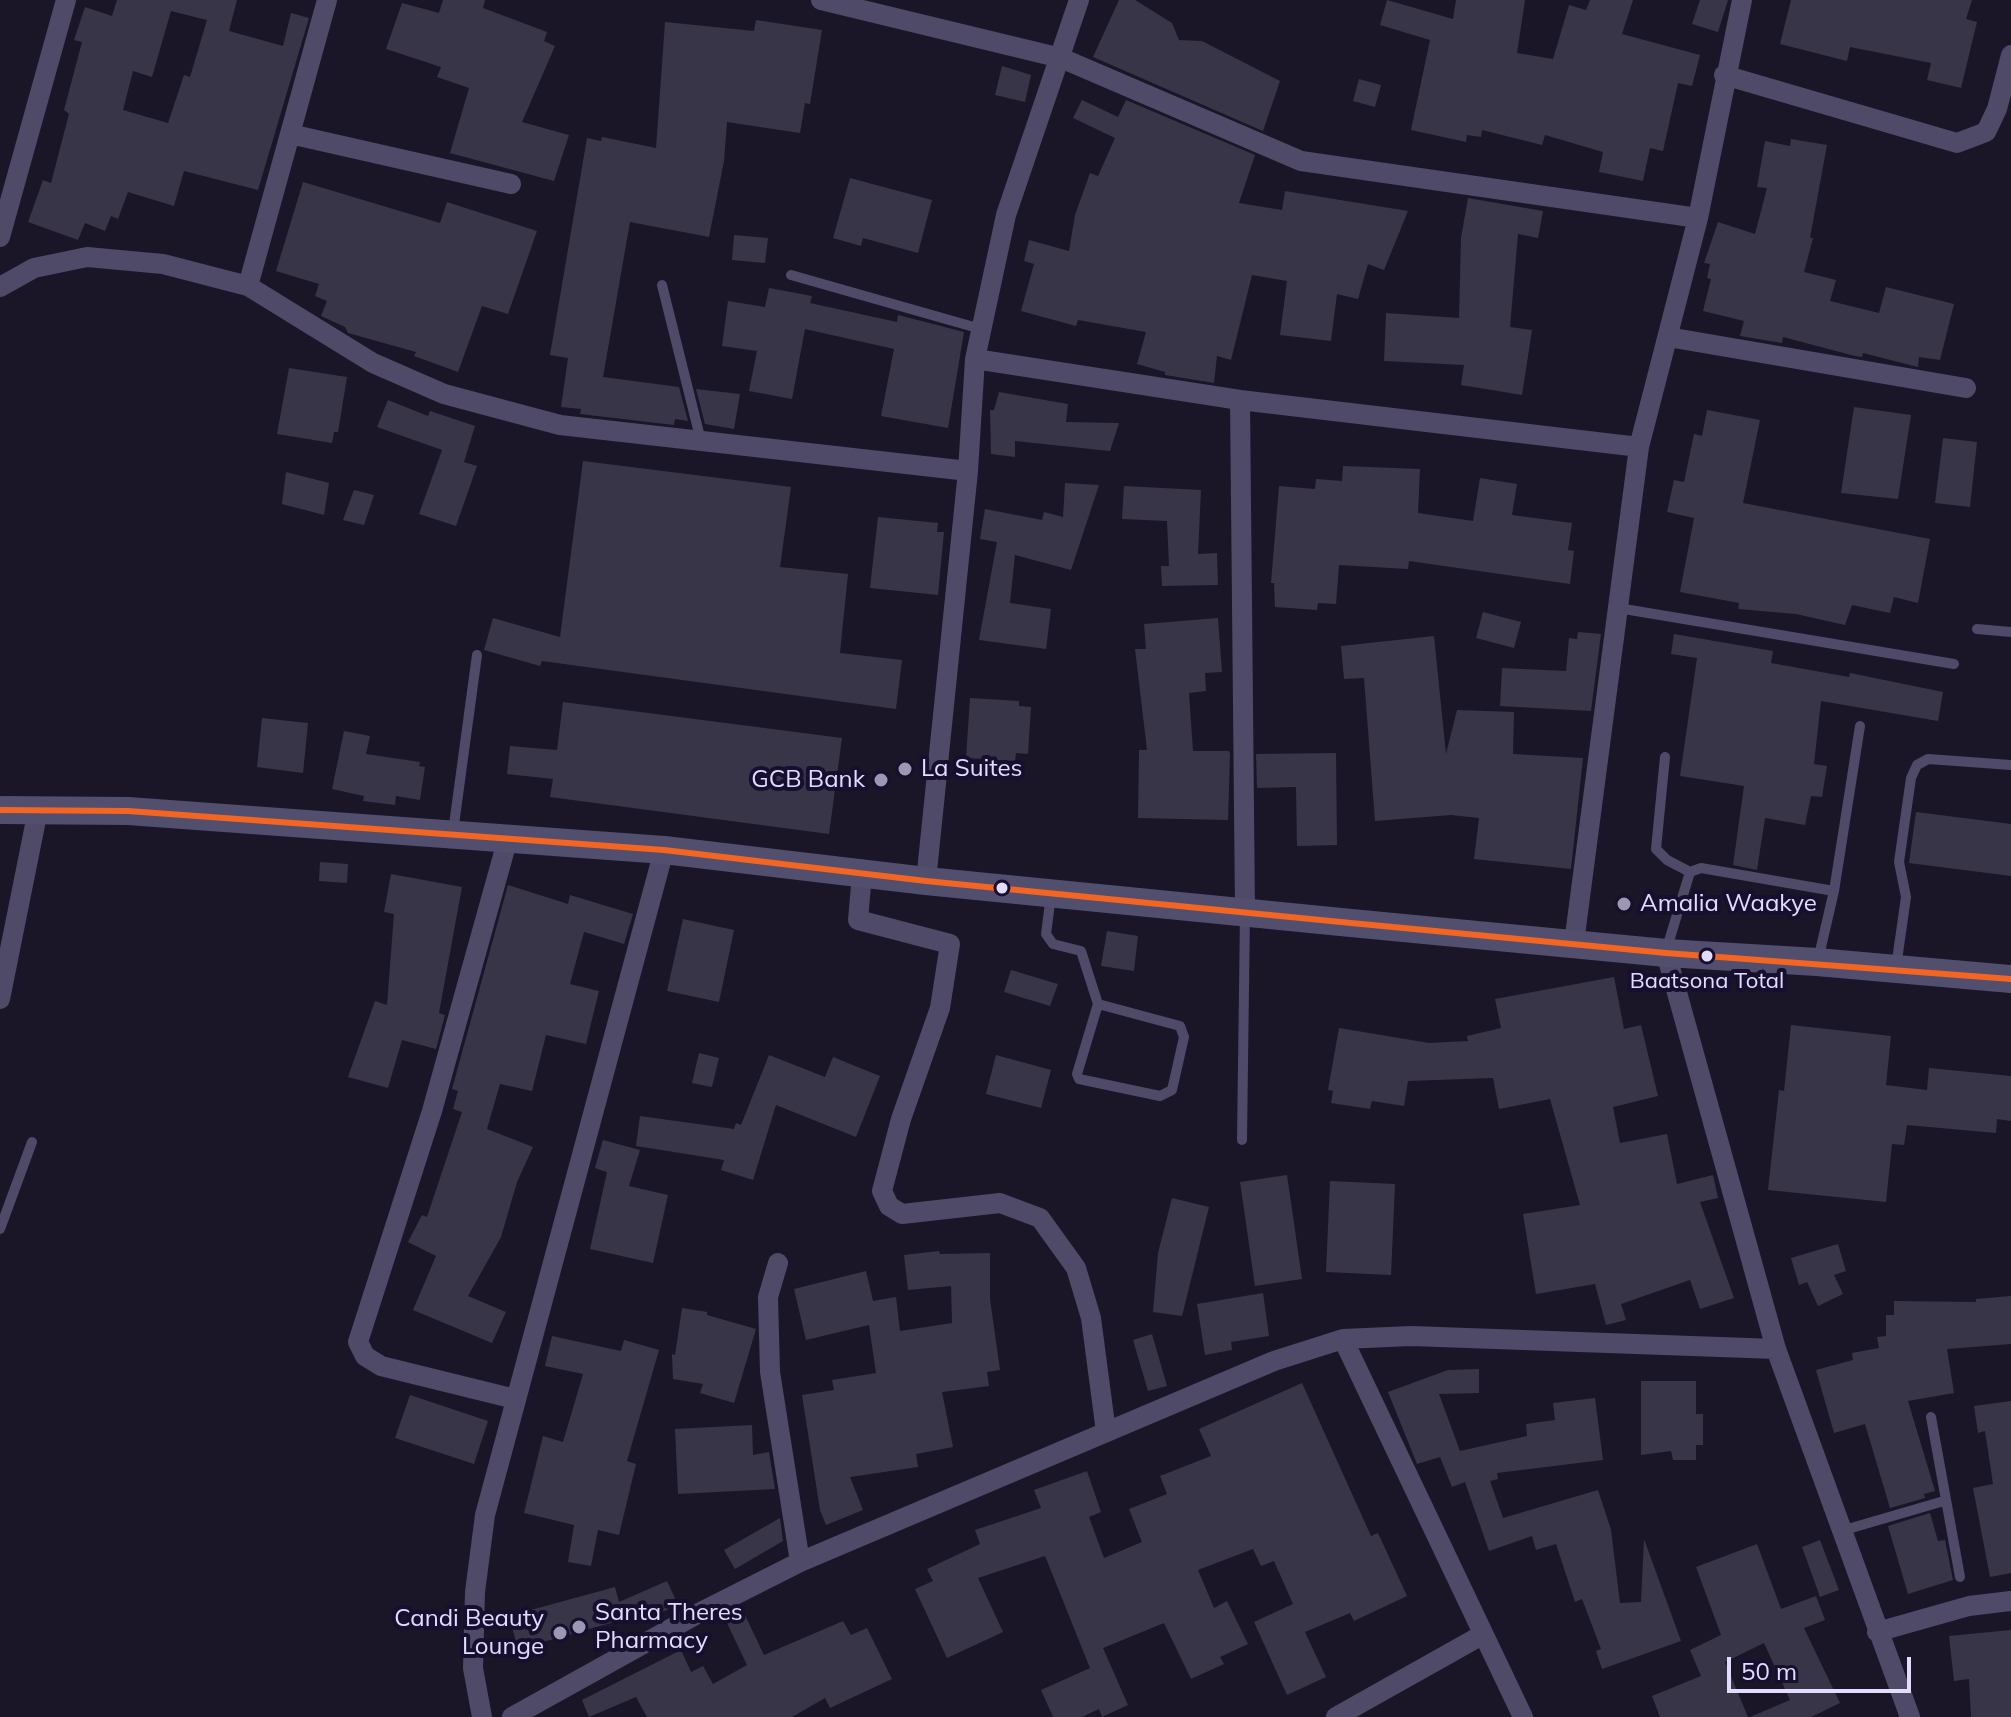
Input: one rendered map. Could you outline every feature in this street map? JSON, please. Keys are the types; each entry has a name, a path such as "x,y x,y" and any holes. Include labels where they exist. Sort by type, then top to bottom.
{"main road":[{"path":"0,810 128,811 664,850 1051,894 1666,953 2011,979"}],"street":[{"path":"0,237 66,0"},
{"path":"248,286 327,0"},
{"path":"821,0 1061,58 1301,161 1698,218"},
{"path":"926,881 968,471 975,359 1006,215 1079,0"},
{"path":"1574,943 1639,447 1698,218 1724,75 1742,0"},
{"path":"1724,75 1957,143 1986,132 2004,109 2011,55"},
{"path":"290,134 511,184"},
{"path":"0,287 34,268 87,257 163,264 248,286 373,363 444,394 560,425 968,471"},
{"path":"1668,337 1966,388"},
{"path":"975,359 1240,400 1639,447"},
{"path":"1240,400 1245,911"},
{"path":"0,999 38,810"},
{"path":"508,838 432,1111 358,1342 365,1356 381,1366 515,1399"},
{"path":"482,1717 473,1668 475,1592 485,1515 664,850"},
{"path":"862,874 858,920 950,944 940,1008 901,1119 882,1191 889,1206 902,1214 1000,1203 1040,1218 1076,1268 1091,1318 1106,1432"},
{"path":"1666,953 1776,1349 1910,1717"},
{"path":"778,1263 768,1297 770,1372 800,1562"},
{"path":"512,1717 699,1613 800,1562 1274,1361 1343,1339 1411,1336 1776,1349"},
{"path":"1343,1339 1523,1717"},
{"path":"1877,1632 1969,1606 2011,1601"},
{"path":"1336,1717 1482,1635"}],"lane":[{"path":"791,275 981,329"},
{"path":"662,285 701,441"},
{"path":"1618,608 1954,664"},
{"path":"1977,629 2011,632"},
{"path":"453,833 477,655"},
{"path":"1817,962 1834,891 1860,726"},
{"path":"1665,757 1656,849 1667,860 1690,872 1712,869 1834,891"},
{"path":"1896,969 1906,897 1899,862 1911,778 1917,765 1928,759 2011,765"},
{"path":"1666,953 1690,872"},
{"path":"1051,894 1046,934 1053,944 1081,951 1098,1004 1077,1074 1079,1079 1160,1096 1172,1090 1184,1037 1180,1026 1098,1004"},
{"path":"1242,1140 1245,911"},
{"path":"0,1229 3,1209 32,1142"},
{"path":"1931,1417 1960,1577"},
{"path":"1841,1531 1944,1501"}],"building":[{"path":"117,0 237,0 229,31 283,46 291,13 309,18 258,190 184,171 174,206 128,192 118,219 111,216 105,231 85,223 78,240 28,222 43,180 51,183 69,114 64,110 82,42 74,40 85,7 112,16","holes":["171,11 207,20 190,77 184,75 168,123 123,110 133,71 152,77"]},
{"path":"443,0 485,0 483,8 547,32 544,41 555,46 522,122 569,135 554,181 450,153 469,88 437,77 441,67 386,49 402,3 439,13"},
{"path":"1119,0 1135,0 1172,23 1179,40 1202,41 1280,81 1263,131 1093,57"},
{"path":"1387,0 1453,19 1456,0 1525,0 1517,53 1553,59 1569,5 1586,10 1590,0 1633,0 1622,34 1700,55 1692,86 1678,83 1663,151 1650,148 1643,181 1599,172 1603,152 1545,135 1542,145 1482,130 1481,137 1467,135 1466,142 1411,130 1430,40 1380,25"},
{"path":"1700,0 1728,0 1718,32 1692,24"},
{"path":"1791,0 1972,0 1966,19 1977,22 1961,88 1927,80 1931,63 1850,47 1847,61 1780,44"},
{"path":"756,20 822,30 810,104 805,103 800,133 727,122 724,161 709,237 630,222 603,377 679,387 688,421 675,419 674,425 580,414 581,409 561,407 568,358 550,355 587,138 601,141 602,137 656,148 665,22 754,31"},
{"path":"1002,66 1031,75 1025,102 995,95"},
{"path":"1359,79 1381,85 1375,107 1353,101"},
{"path":"1082,100 1118,117 1126,100 1255,155 1239,203 1282,210 1285,191 1408,211 1384,270 1368,264 1358,299 1337,294 1331,341 1280,335 1287,281 1252,275 1231,360 1217,356 1214,383 1165,375 1165,372 1137,364 1146,332 1078,320 1076,326 1021,311 1034,264 1024,261 1029,240 1069,251 1075,215 1090,173 1098,176 1115,138 1073,118"},
{"path":"1791,139 1827,145 1810,238 1813,238 1804,272 1836,280 1830,301 1879,313 1886,287 1954,304 1940,360 1919,357 1918,367 1863,353 1862,357 1855,356 1783,337 1782,343 1740,336 1744,321 1703,311 1711,279 1707,278 1710,264 1704,263 1718,222 1755,234 1767,188 1757,187 1765,141 1790,146"},
{"path":"850,178 932,200 918,253 863,238 861,246 833,238"},
{"path":"303,182 440,223 447,202 537,231 508,314 482,306 458,372 414,356 416,352 348,333 345,327 321,316 327,301 315,296 319,284 276,271"},
{"path":"1468,198 1543,211 1538,238 1518,234 1510,327 1532,330 1522,395 1461,385 1464,365 1384,361 1386,313 1459,318 1461,238"},
{"path":"734,235 768,238 765,263 732,260"},
{"path":"769,288 812,296 810,303 897,322 898,315 964,332 948,428 881,416 894,349 805,329 792,399 749,391 757,351 722,346 728,301 765,307"},
{"path":"289,368 347,377 338,432 334,432 332,443 277,434"},
{"path":"696,389 740,394 734,429 705,424"},
{"path":"999,392 1068,404 1066,422 1119,423 1110,451 1015,441 1015,457 991,454 990,410 994,410"},
{"path":"388,400 428,416 430,411 475,426 464,462 477,466 456,526 419,514 442,450 377,427"},
{"path":"1854,407 1911,415 1898,499 1841,493"},
{"path":"1707,410 1760,420 1743,503 1930,539 1918,603 1894,597 1890,613 1852,605 1845,625 1796,614 1738,609 1739,603 1680,592 1694,518 1667,512 1674,480 1684,482 1694,434 1702,436"},
{"path":"1943,438 1977,442 1970,507 1935,503"},
{"path":"583,461 791,487 780,567 848,574 840,653 902,660 896,709 542,661 540,666 484,650 493,618 560,637"},
{"path":"1343,466 1420,469 1418,513 1473,521 1480,478 1517,484 1512,515 1572,523 1568,550 1574,551 1570,584 1409,561 1408,569 1339,565 1336,604 1318,603 1317,610 1275,607 1274,583 1271,583 1279,486 1315,489 1316,479 1342,481"},
{"path":"286,472 329,483 324,515 282,504"},
{"path":"1065,483 1099,485 1071,570 1015,555 1010,603 1051,609 1046,649 979,640 997,542 980,539 985,509 1042,520 1044,512 1063,517"},
{"path":"1124,486 1201,490 1198,554 1217,553 1218,585 1162,586 1161,566 1169,566 1167,521 1122,519"},
{"path":"354,490 374,495 364,525 343,520"},
{"path":"878,517 938,523 937,532 944,532 938,595 870,588"},
{"path":"1483,612 1521,622 1514,648 1476,638"},
{"path":"1218,618 1222,672 1205,673 1206,691 1189,693 1193,751 1229,751 1230,754 1228,820 1138,818 1139,750 1147,750 1135,649 1146,649 1144,624"},
{"path":"1578,632 1601,634 1591,711 1500,706 1502,668 1566,671 1569,638 1577,639"},
{"path":"1674,634 1773,651 1771,663 1849,677 1850,673 1943,692 1938,721 1821,701 1814,764 1827,766 1822,797 1811,796 1805,825 1765,818 1757,870 1733,865 1744,786 1680,776 1697,658 1671,654"},
{"path":"1434,636 1446,754 1457,710 1514,712 1513,754 1583,758 1571,869 1474,859 1479,818 1451,815 1375,821 1364,678 1344,679 1341,646"},
{"path":"970,698 1019,701 1019,706 1031,707 1028,754 1016,753 1015,761 966,758"},
{"path":"563,702 842,738 829,834 550,797 553,779 507,774 510,746 557,750"},
{"path":"262,718 308,723 303,773 257,767"},
{"path":"344,731 370,736 366,754 420,762 419,766 425,767 420,800 396,796 395,805 363,801 364,796 332,789"},
{"path":"1336,753 1337,845 1297,846 1296,787 1257,788 1256,754"},
{"path":"1916,812 2011,824 2011,876 1909,863"},
{"path":"320,862 348,864 347,883 319,881"},
{"path":"391,874 462,887 439,1013 445,1015 436,1049 402,1040 388,1088 348,1077 375,1001 387,1005 394,914 384,912"},
{"path":"508,885 568,904 570,895 633,914 624,944 584,932 570,984 599,991 586,1044 546,1035 532,1091 500,1084 487,1129 533,1147 517,1182 501,1237 468,1296 506,1312 492,1343 413,1310 436,1256 408,1242 422,1215 427,1217 462,1112 453,1109 458,1091 452,1089"},
{"path":"683,919 734,930 719,1002 667,991"},
{"path":"1107,931 1138,936 1134,971 1101,966"},
{"path":"1011,970 1058,984 1050,1006 1004,992"},
{"path":"1614,977 1624,1029 1641,1025 1658,1096 1613,1107 1620,1143 1667,1134 1677,1184 1713,1175 1718,1198 1700,1202 1734,1298 1700,1309 1690,1280 1621,1304 1626,1320 1606,1325 1595,1284 1536,1294 1523,1214 1580,1205 1550,1099 1499,1109 1493,1078 1408,1081 1404,1106 1372,1101 1370,1109 1331,1103 1333,1091 1328,1090 1339,1028 1429,1043 1468,1041 1467,1036 1501,1028 1495,999"},
{"path":"1791,1025 1891,1036 1886,1085 1927,1090 1929,1068 2011,1076 2011,1121 1997,1119 1996,1133 1907,1125 1904,1145 1892,1144 1886,1202 1768,1190 1779,1090 1784,1091"},
{"path":"699,1053 719,1058 712,1087 692,1083"},
{"path":"769,1055 825,1077 833,1057 880,1076 856,1137 776,1105 753,1180 721,1170 724,1160 636,1146 640,1116 734,1129 736,1123 741,1125"},
{"path":"996,1055 1051,1070 1041,1108 986,1094"},
{"path":"603,1140 640,1150 629,1186 668,1195 653,1263 590,1249 607,1172 595,1168"},
{"path":"1287,1175 1302,1279 1255,1286 1240,1182"},
{"path":"1330,1181 1395,1184 1391,1275 1326,1272"},
{"path":"1172,1198 1209,1207 1182,1316 1153,1312 1158,1253"},
{"path":"1838,1244 1846,1271 1834,1275 1843,1294 1818,1306 1807,1282 1799,1285 1791,1258"},
{"path":"939,1251 940,1254 990,1253 990,1299 1000,1370 987,1372 989,1386 942,1392 953,1447 916,1454 918,1467 850,1477 863,1510 826,1525 820,1510 802,1395 834,1390 832,1380 876,1373 869,1325 806,1340 794,1289 866,1271 873,1301 896,1297 900,1331 952,1323 951,1286 908,1290 904,1255"},
{"path":"1263,1293 1269,1336 1231,1342 1232,1350 1205,1355 1197,1304"},
{"path":"2011,1296 2011,1344 1947,1349 1954,1393 1908,1401 1935,1491 1924,1494 1925,1498 1890,1508 1865,1424 1834,1433 1816,1370 1853,1360 1852,1353 1879,1348 1877,1337 1886,1336 1886,1315 1894,1315 1894,1301 1976,1302 1976,1299"},
{"path":"682,1308 707,1312 707,1315 756,1329 734,1403 700,1393 703,1384 673,1379 672,1354 675,1355"},
{"path":"1152,1334 1167,1386 1148,1391 1133,1340"},
{"path":"552,1336 621,1351 624,1340 659,1350 627,1461 636,1464 619,1535 598,1530 591,1566 568,1562 574,1525 524,1513 543,1436 563,1442 583,1374 545,1366"},
{"path":"1479,1369 1479,1393 1439,1394 1460,1451 1527,1436 1526,1424 1555,1420 1553,1403 1595,1398 1603,1460 1497,1473 1498,1479 1490,1481 1503,1518 1598,1490 1611,1530 1620,1603 1641,1602 1644,1539 1681,1641 1602,1669 1596,1651 1601,1649 1582,1599 1575,1602 1556,1544 1536,1550 1532,1536 1489,1551 1465,1482 1452,1487 1440,1457 1417,1464 1388,1392 1448,1370"},
{"path":"1641,1381 1696,1381 1696,1414 1703,1414 1703,1445 1696,1445 1696,1460 1673,1460 1671,1451 1641,1455"},
{"path":"1302,1383 1371,1536 1378,1533 1407,1596 1354,1621 1350,1613 1305,1632 1326,1677 1287,1695 1254,1622 1293,1604 1274,1561 1261,1566 1253,1549 1198,1570 1214,1608 1227,1601 1248,1644 1220,1657 1224,1664 1191,1679 1164,1623 1103,1648 1128,1705 1102,1717 1099,1709 1082,1717 1053,1717 1041,1690 1090,1668 1045,1556 978,1578 1003,1632 947,1658 915,1589 933,1581 927,1569 980,1544 975,1530 1041,1508 1034,1490 1087,1471 1101,1512 1089,1517 1104,1558 1142,1542 1129,1509 1167,1494 1160,1476 1211,1456 1199,1429"},
{"path":"410,1395 488,1421 474,1464 395,1438"},
{"path":"2011,1401 2011,1573 1990,1577 1973,1488 1993,1484 1985,1431 1978,1433 1974,1406"},
{"path":"752,1425 753,1455 769,1452 775,1489 678,1494 675,1429"},
{"path":"1930,1513 1938,1541 1945,1540 1953,1580 1908,1594 1888,1526"},
{"path":"780,1518 783,1541 735,1569 724,1550"},
{"path":"1820,1540 1839,1590 1820,1597 1802,1547"},
{"path":"1757,1544 1781,1609 1816,1596 1825,1620 1804,1628 1840,1703 1811,1717 1750,1717 1790,1700 1764,1643 1725,1662 1748,1717 1660,1717 1652,1696 1701,1676 1690,1650 1721,1635 1696,1567"},
{"path":"667,1581 678,1605 658,1614 657,1610 518,1649 509,1616 615,1587 619,1602"},
{"path":"744,1613 764,1655 843,1621 851,1635 867,1628 892,1679 830,1708 825,1698 792,1717 647,1717 636,1697 589,1717 582,1700 681,1650 691,1672 703,1666 713,1684 747,1665 726,1621"},
{"path":"2011,1630 2011,1717 1971,1717 1969,1679 1954,1681 1949,1636"}],"transit line":[{"path":"0,810 128,811 664,850 926,881 1351,923 1666,953 2011,979"}],"place":[{"name":"La Suites","path":"905,769"},
{"name":"GCB Bank","path":"881,780"},
{"name":"Amalia Waakye","path":"1624,904"},
{"name":"Baatsona Total","path":"1707,956"},
{"name":"Santa Theres Pharmacy","path":"579,1627"},
{"name":"Candi Beauty Lounge","path":"560,1633"}]}
